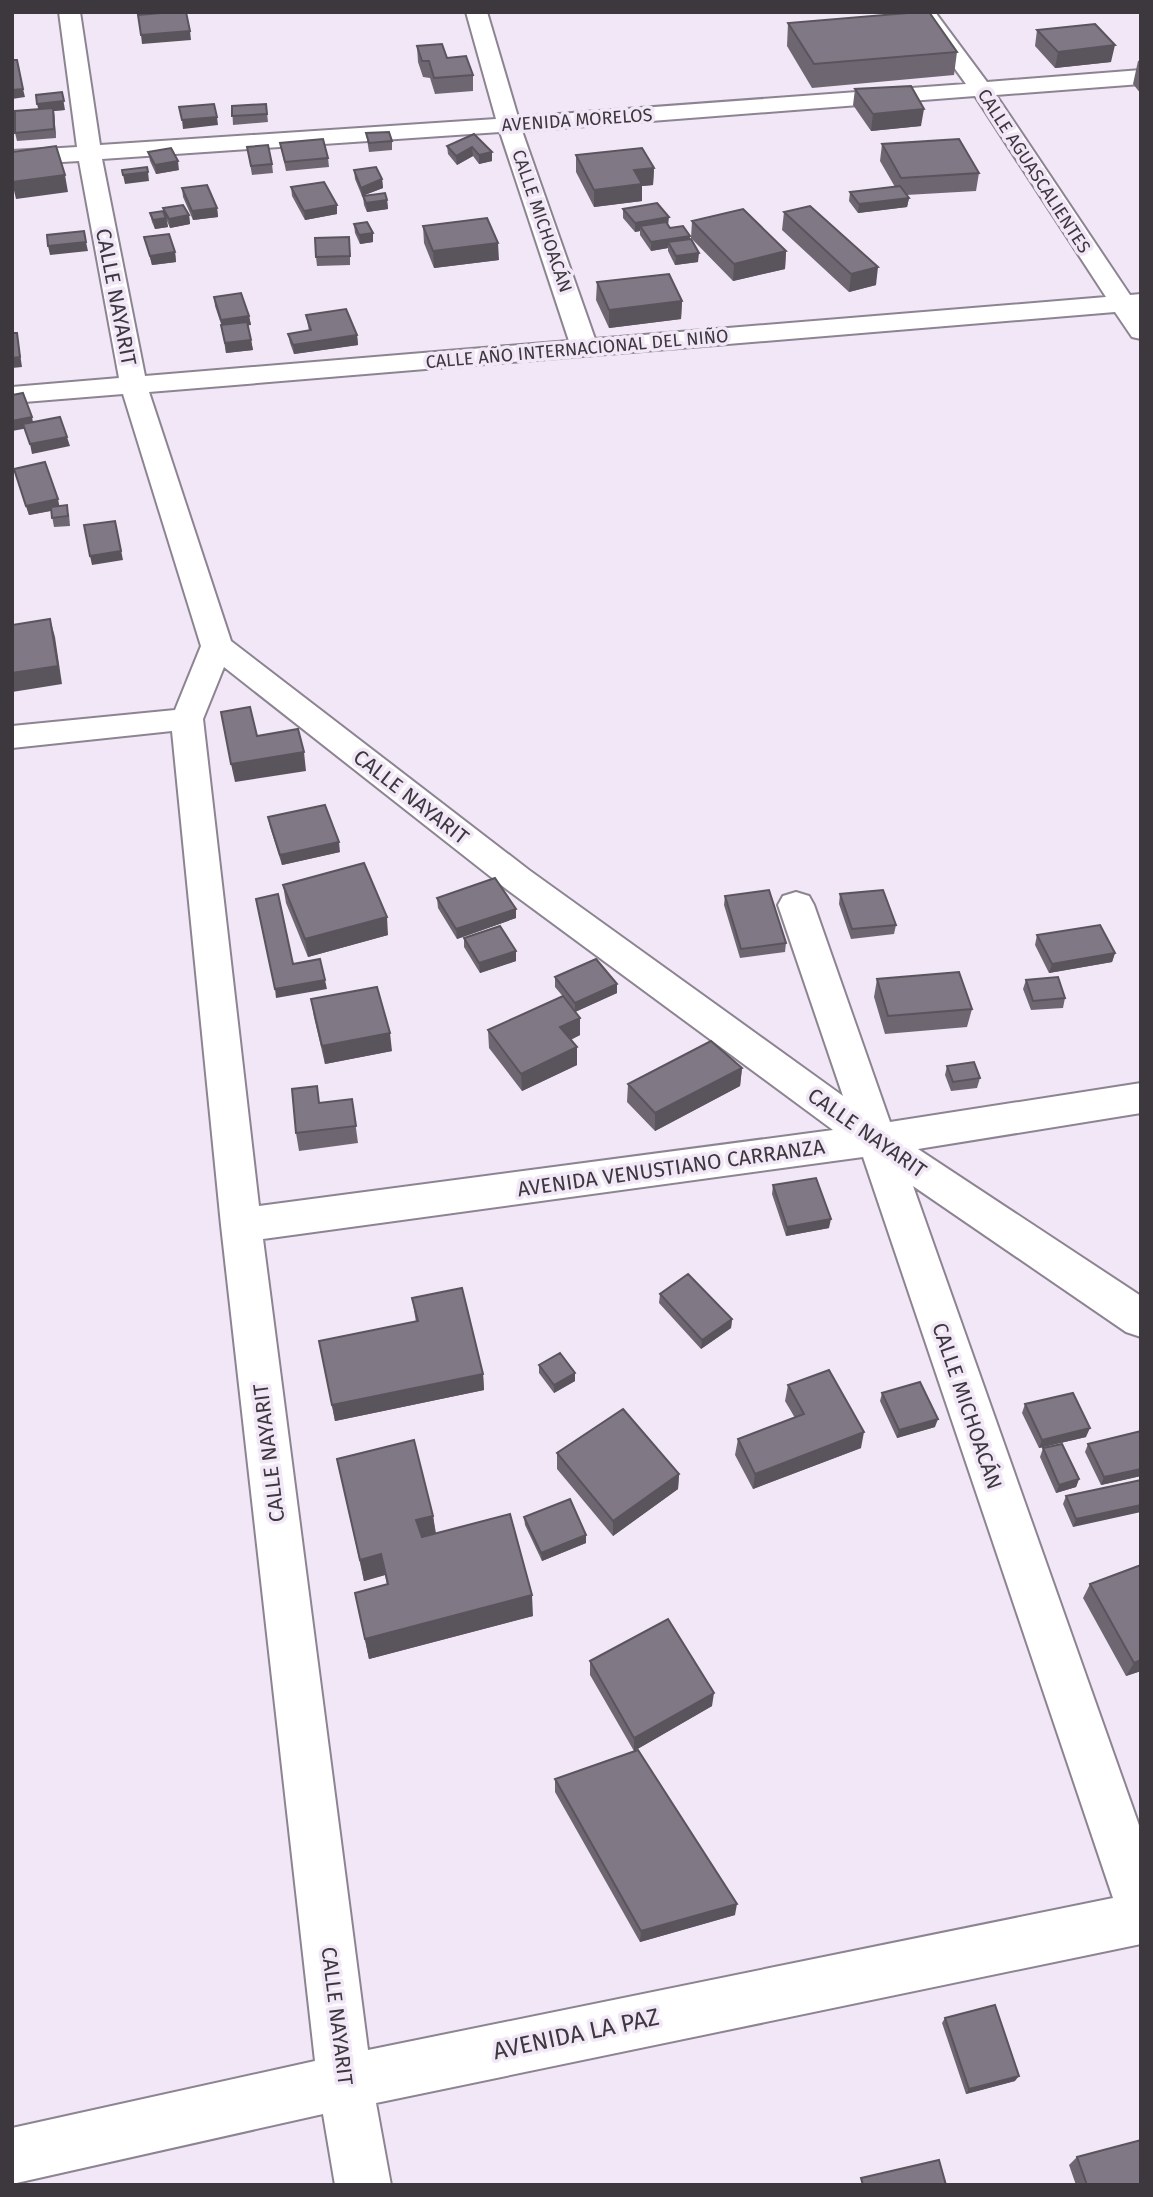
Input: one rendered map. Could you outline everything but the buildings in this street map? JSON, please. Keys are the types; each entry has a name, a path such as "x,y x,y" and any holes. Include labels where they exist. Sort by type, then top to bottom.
{"street":[{"name":"CALLE NAYARIT","path":"69,12 89,152 133,383 216,646 517,879 875,1140 1141,1319"},
{"name":"CALLE MICHOACÁN","path":"476,12 509,125 584,349"},
{"name":"CALLE AGUASCALIENTES","path":"924,12 1131,302 1141,331"},
{"name":"AVENIDA MORELOS","path":"12,158 509,125 1141,77"},
{"name":"CALLE AÑO INTERNACIONAL DEL NIÑO","path":"12,395 1131,302"},
{"path":"12,737 187,719 216,646"},
{"name":"CALLE NAYARIT","path":"187,719 241,1225 345,2081 363,2185"},
{"name":"CALLE MICHOACÁN","path":"796,905 1141,1905"},
{"name":"AVENIDA VENUSTIANO CARRANZA","path":"241,1225 875,1140 1141,1098"},
{"name":"AVENIDA LA PAZ","path":"12,2156 345,2081 1141,1918"}]}
